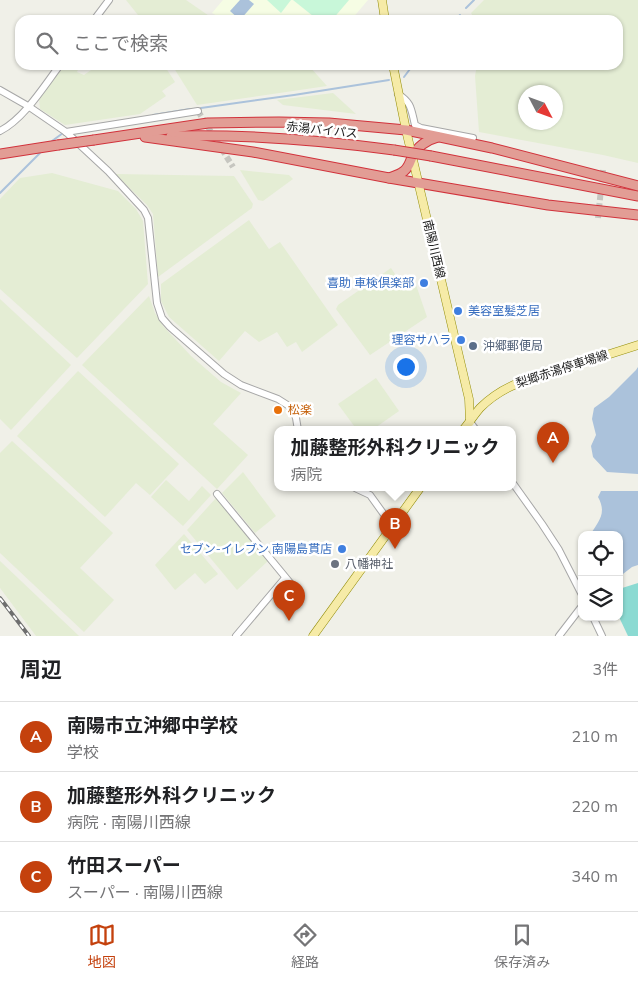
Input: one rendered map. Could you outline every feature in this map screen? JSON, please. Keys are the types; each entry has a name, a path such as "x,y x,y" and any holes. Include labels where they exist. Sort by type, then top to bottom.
{"highway":[{"path":"94,140 208,123 330,123 406,130 440,136 638,186"},
{"path":"389,178 403,172 424,143 440,136"},
{"path":"146,137 253,152 419,184 548,204 638,215"},
{"name":"赤湯バイパス","path":"0,154 94,140 146,137 289,138 394,150 638,196"}],"main road":[{"path":"382,0 384,15"},
{"name":"南陽川西線","path":"394,70 406,130 469,399 470,422"},
{"name":"梨郷赤湯停車場線","path":"470,422 478,410 488,401 516,384 638,345"},
{"path":"466,426 470,422"},
{"path":"313,636 418,491"}],"street":[{"path":"98,15 109,0"},
{"path":"0,131 15,122 56,70"},
{"path":"0,90 28,106 66,132 108,171 144,210 148,218 156,303 162,318 224,374 241,385 278,399 289,406 296,418 297,426"},
{"path":"398,94 407,100 410,105 415,125 421,128 473,138"},
{"path":"66,132 198,111"},
{"path":"470,422 473,426"},
{"path":"516,488 559,550 578,587"},
{"path":"361,491 370,496 393,527"},
{"path":"217,494 296,590"},
{"path":"238,635 285,578"},
{"path":"559,636 578,611"},
{"path":"595,621 602,636"}],"shaded area":[{"path":"126,0 186,0 208,15 138,15"},
{"path":"223,0 368,0 355,15 215,15 212,13"},
{"path":"240,0 249,0 254,4 244,15 234,15 230,11"},
{"path":"484,0 638,0 638,163 479,132 476,70 623,70 623,15 472,15 471,13"},
{"path":"61,70 78,70 77,72 84,75 91,70 167,70 175,82 162,91 166,96 140,114 65,125 40,109 39,98"},
{"path":"175,70 313,70 327,86 197,105"},
{"path":"333,93 356,114 283,105 277,100"},
{"path":"240,170 289,175 293,179 263,201 258,200"},
{"path":"52,173 118,191 136,209 143,221 148,284 77,358 0,289 0,199 20,178"},
{"path":"115,174 234,176 253,204 252,208 158,277 153,214 147,205"},
{"path":"249,220 269,249 280,242 338,325 302,352 296,342 287,347 277,332 259,342 245,331 219,361 169,317 161,301 161,284"},
{"path":"391,268 403,286 414,279 427,317 370,355 336,309 338,305"},
{"path":"149,296 155,313 163,326 191,356 221,382 241,393 213,424 248,455 217,489 82,365"},
{"path":"0,299 71,365 11,430 0,419"},
{"path":"638,367 638,474 607,472 593,457 591,446 596,435 592,419 594,408 609,397"},
{"path":"78,371 179,464 150,495 136,483 105,517 17,436"},
{"path":"376,378 399,411 378,426 354,426 338,404"},
{"path":"12,441 113,533 80,568 114,600 84,632 0,553 0,453"},
{"path":"243,472 276,516 255,533 222,493"},
{"path":"166,480 189,501 202,486 211,495 183,526 151,497"},
{"path":"601,491 638,491 638,565 623,574 623,531 592,531 602,512 598,497"},
{"path":"216,498 268,561 237,590 187,530"},
{"path":"184,534 218,574 205,584 195,573 175,590 155,565"},
{"path":"0,561 79,636 36,636 0,588"},
{"path":"638,583 638,636 628,636 621,621 623,621 623,588"}],"green space":[{"path":"267,0 291,0 281,13"},
{"path":"293,0 349,0 336,15 312,15"}],"waterway":[{"path":"466,8 474,0"},
{"path":"404,77 409,70"},
{"path":"201,108 389,80"},
{"path":"153,115 190,109"},
{"path":"52,141 63,133"},
{"path":"0,193 40,153"}],"tunnel":[{"path":"198,111 233,167"},
{"path":"598,218 603,170"}],"railway":[{"path":"0,598 29,636"}],"place":[{"name":"喜助 車検倶楽部","path":"424,283"},
{"name":"美容室髪芝居","path":"458,311"},
{"name":"理容サハラ","path":"461,340"},
{"name":"沖郷郵便局","path":"473,346"},
{"name":"松楽","path":"278,410"},
{"name":"南陽市立沖郷中学校","path":"553,463"},
{"name":"セブン-イレブン 南陽島貫店","path":"342,549"},
{"name":"加藤整形外科クリニック","path":"395,549"},
{"name":"八幡神社","path":"335,564"},
{"name":"竹田スーパー","path":"289,621"}]}
